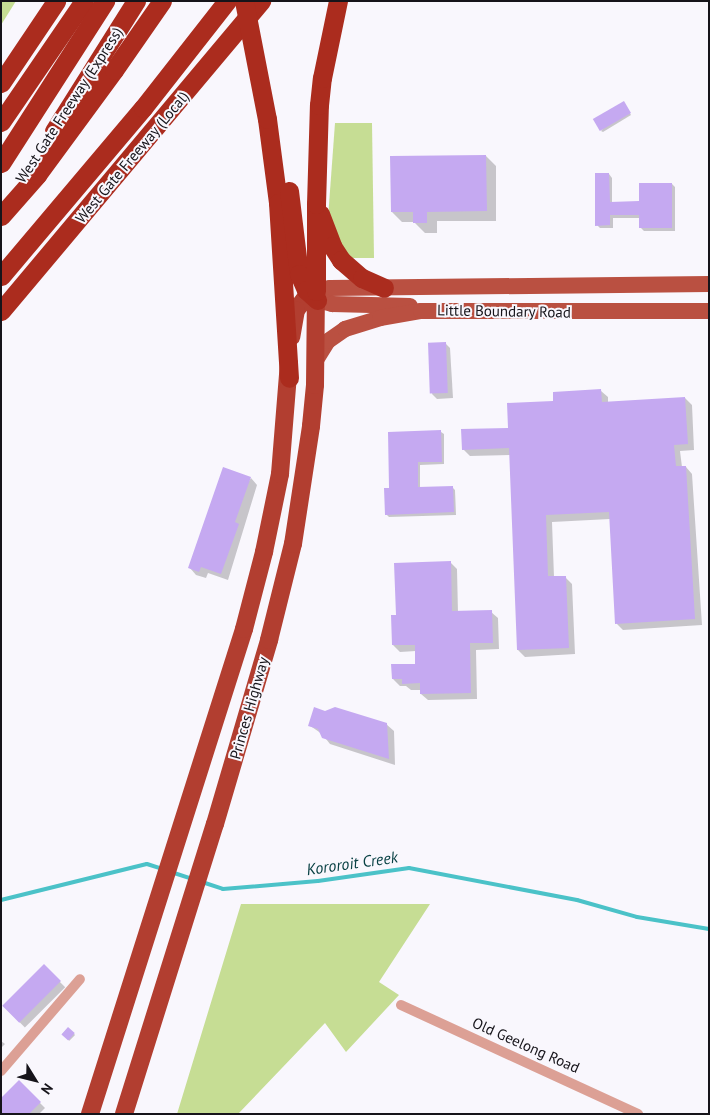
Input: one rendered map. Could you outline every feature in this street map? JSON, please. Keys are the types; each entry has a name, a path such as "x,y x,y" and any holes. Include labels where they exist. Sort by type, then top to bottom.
{"highway":[{"path":"1,83 56,1"},
{"name":"West Gate Freeway (Express)","path":"1,163 105,1"},
{"name":"West Gate Freeway (Express)","path":"1,209 76,98 136,1"},
{"path":"1,216 37,175 162,1"},
{"path":"1,276 149,101 227,1"},
{"path":"244,1 267,118 278,203 289,378"},
{"name":"West Gate Freeway (Local)","path":"1,311 262,1"},
{"path":"314,295 320,96 338,1"},
{"path":"1,108 82,3"},
{"path":"1,122 82,3"},
{"path":"267,118 283,155 291,201 298,270 314,295"},
{"path":"316,204 329,240 341,260 362,278 384,288"},
{"name":"Princes Highway","path":"124,1114 215,824 274,622 293,544 307,462 316,360 314,295"},
{"name":"Princes Highway","path":"90,1114 182,819 244,629 264,552 280,474 289,378 290,341 294,316 299,306 314,295"},
{"path":"280,474 293,459 307,462"}],"main road":[{"name":"Little Boundary Road","path":"314,295 330,288 709,284"},
{"path":"314,295 332,304 399,305 434,310"},
{"name":"Little Boundary Road","path":"316,360 329,339 351,327 380,318 434,310 568,312 709,310"}],"street":[{"path":"1,1071 80,979"},
{"name":"Old Geelong Road","path":"401,1005 638,1114"}],"green space":[{"path":"1,1 16,1 1,25"},
{"path":"335,123 372,123 374,258 345,258 328,218"},
{"path":"241,904 430,904 379,982 399,995 346,1052 325,1023 238,1114 177,1114"}],"building":[{"path":"624,101 631,113 600,131 593,119"},
{"path":"486,155 487,211 427,212 427,223 413,223 413,212 391,212 390,156"},
{"path":"595,173 609,173 610,202 639,201 639,183 672,183 672,228 639,228 639,215 610,215 610,225 595,226"},
{"path":"446,342 448,393 430,394 428,343"},
{"path":"601,389 602,402 685,397 688,444 674,445 676,466 686,466 695,619 615,624 609,512 546,515 548,576 566,576 569,648 517,650 509,448 462,450 461,429 508,428 507,403 553,401 553,392"},
{"path":"441,430 442,462 418,462 418,487 453,486 454,512 385,515 384,488 389,488 388,432"},
{"path":"223,467 251,477 235,522 239,524 221,574 201,567 199,572 188,568"},
{"path":"451,561 452,611 492,610 493,643 470,643 471,693 420,694 420,683 402,684 402,679 392,679 391,664 415,664 415,645 392,645 391,615 396,615 394,563"},
{"path":"314,707 325,711 335,707 387,723 389,759 322,738 318,729 308,726"},
{"path":"44,964 61,981 19,1023 2,1006"},
{"path":"68,1027 75,1033 68,1040 61,1035"},
{"path":"19,1080 41,1102 29,1114 1,1114 1,1098"}],"waterway":[{"name":"Kororoit Creek","path":"1,900 147,864 162,869"},
{"name":"Kororoit Creek","path":"202,882 223,889 318,881 409,868 577,900 637,917 709,929"},
{"name":"Kororoit Creek","path":"171,872 193,879"}]}
